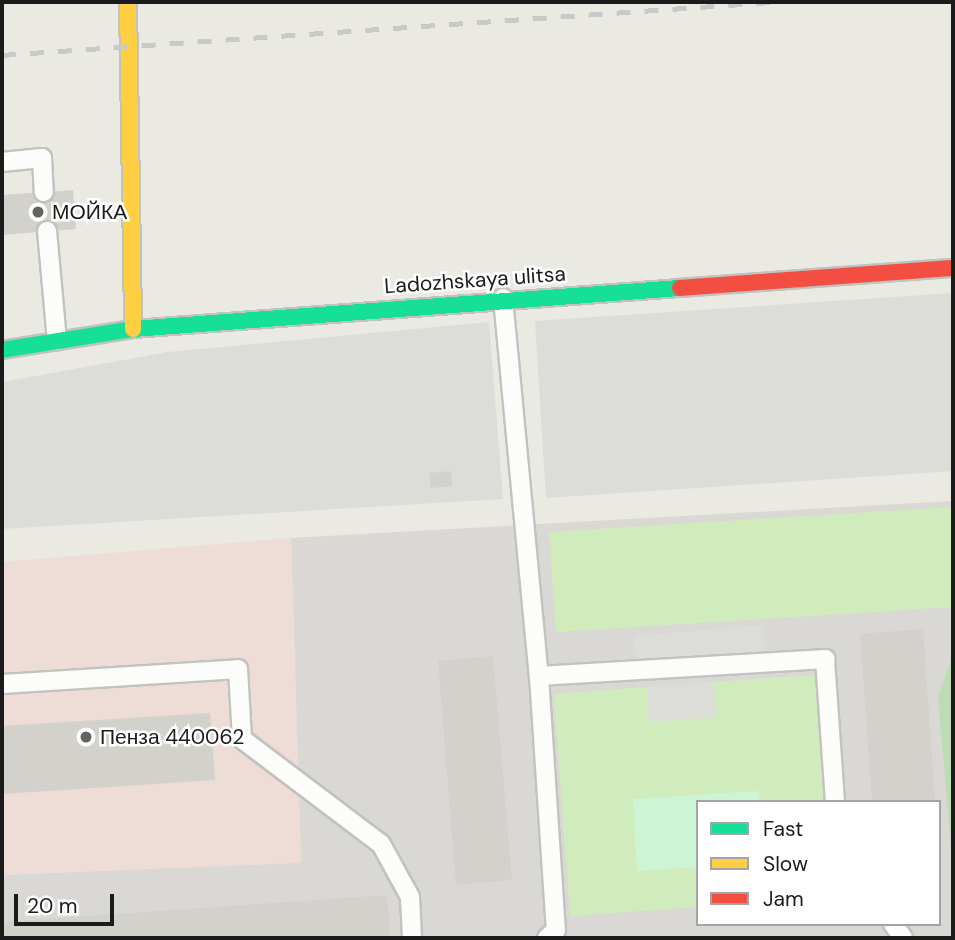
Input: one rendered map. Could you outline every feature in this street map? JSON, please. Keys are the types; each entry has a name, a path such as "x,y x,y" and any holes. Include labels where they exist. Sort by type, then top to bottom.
{"street":[{"path":"128,2 133,328"},
{"name":"Ladozhskaya ulitsa","path":"2,350 133,328 503,298 953,268"}],"lane":[{"path":"2,162 42,158 44,192"},
{"path":"47,231 57,341"},
{"path":"503,298 539,676 556,930 547,938"},
{"path":"539,676 825,659 835,800"},
{"path":"2,684 238,668 242,739 381,844 410,897 412,938"}],"shaded area":[{"path":"953,293 953,471 546,498 535,321"},
{"path":"489,322 503,499 2,529 2,382 168,352"},
{"path":"953,501 953,938 2,938 2,875 301,862 291,538"},
{"path":"291,538 301,863 2,875 2,562"},
{"path":"763,625 765,654 637,665 634,636"},
{"path":"713,682 716,717 649,722 647,687"}],"green space":[{"path":"953,507 953,607 556,632 549,532"},
{"path":"953,654 953,870 938,697"},
{"path":"817,675 825,800 696,800 696,907 570,916 554,694 647,687 649,721 715,717 713,682"},
{"path":"759,791 760,800 696,800 696,867 637,871 633,799"}],"building":[{"name":"МОЙКА","path":"73,190 76,229 2,235 2,195"},
{"path":"451,471 452,486 431,488 429,473"},
{"path":"923,629 935,800 872,800 860,634"},
{"path":"493,656 512,880 456,885 438,661"},
{"path":"210,713 215,780 2,794 2,726"},
{"path":"387,895 390,938 2,938 2,922"}],"railway":[{"path":"2,55 772,2"}],"traffic: fast":[{"path":"2,350 133,329 680,288"}],"traffic: slow":[{"path":"128,2 133,329"}],"traffic: jam":[{"path":"680,288 953,268"}],"place":[{"name":"МОЙКА","path":"38,212"},
{"name":"Пенза 440062","path":"86,737"}]}
